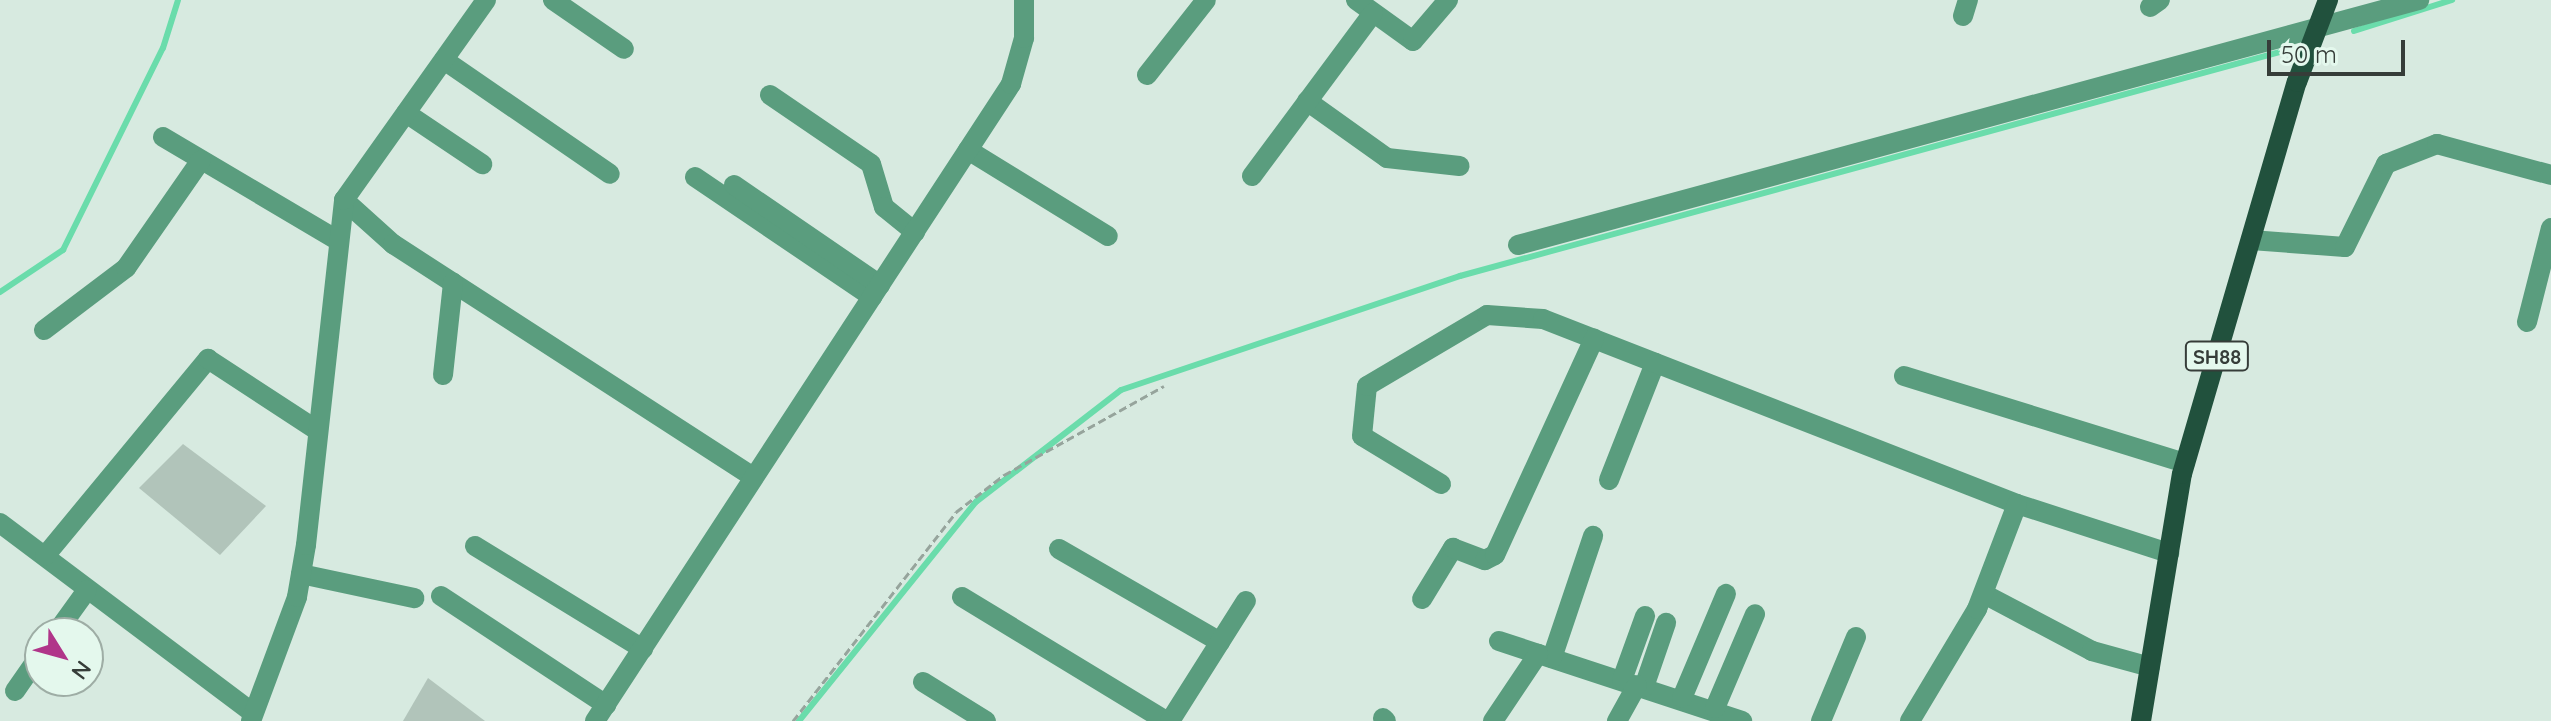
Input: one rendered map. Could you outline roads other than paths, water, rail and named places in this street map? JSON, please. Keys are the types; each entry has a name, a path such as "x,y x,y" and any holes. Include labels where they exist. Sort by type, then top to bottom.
{"main road":[{"name":"SH88","path":"2141,721 2185,463 2251,240 2328,0"}],"street":[{"path":"0,523 252,717 301,574 344,200 486,0"},
{"path":"553,0 624,49"},
{"path":"441,596 601,713 752,476 1011,84 1024,38 1024,0"},
{"path":"1147,75 1206,0"},
{"path":"1356,0 1413,41 1448,0"},
{"path":"1518,245 2316,31 2419,0"},
{"path":"1252,176 1373,13"},
{"path":"444,60 610,174"},
{"path":"770,95 871,164 884,207 915,232"},
{"path":"1307,101 1387,158 1460,166"},
{"path":"406,113 482,164"},
{"path":"163,137 337,240"},
{"path":"2251,240 2345,247 2386,164 2437,144 2551,175"},
{"path":"968,150 1108,236"},
{"path":"44,330 126,268 201,160"},
{"path":"695,177 876,291"},
{"path":"734,185 876,291"},
{"path":"344,200 453,283 752,476"},
{"path":"2527,322 2551,228"},
{"path":"443,375 453,283"},
{"path":"1441,484 1362,436 1372,380 1487,315 1543,319 2017,504 2169,553"},
{"path":"1422,599 1453,548 1485,560 1495,555 1594,339"},
{"path":"45,556 208,359 318,431"},
{"path":"1609,480 1655,363"},
{"path":"1904,376 2185,463"},
{"path":"1910,721 1984,594 2017,504"},
{"path":"1493,721 1545,656 1593,536"},
{"path":"475,546 643,649"},
{"path":"1059,549 1220,642"},
{"path":"301,574 414,598"},
{"path":"68,617 87,590"},
{"path":"1682,698 1726,594"},
{"path":"1984,594 2092,651 2150,667"},
{"path":"962,597 1168,721 1246,601"},
{"path":"1715,708 1755,614"},
{"path":"1635,684 1645,616"},
{"path":"1617,721 1666,623"},
{"path":"1821,721 1856,637"},
{"path":"1499,641 1715,708 1742,721"},
{"path":"15,691 24,678"},
{"path":"923,682 986,721"}],"waterway":[{"path":"0,292 63,250 163,48 178,0"},
{"path":"2354,31 2452,0"},
{"path":"799,721 976,502 1121,390 1460,276 2287,50"}]}
